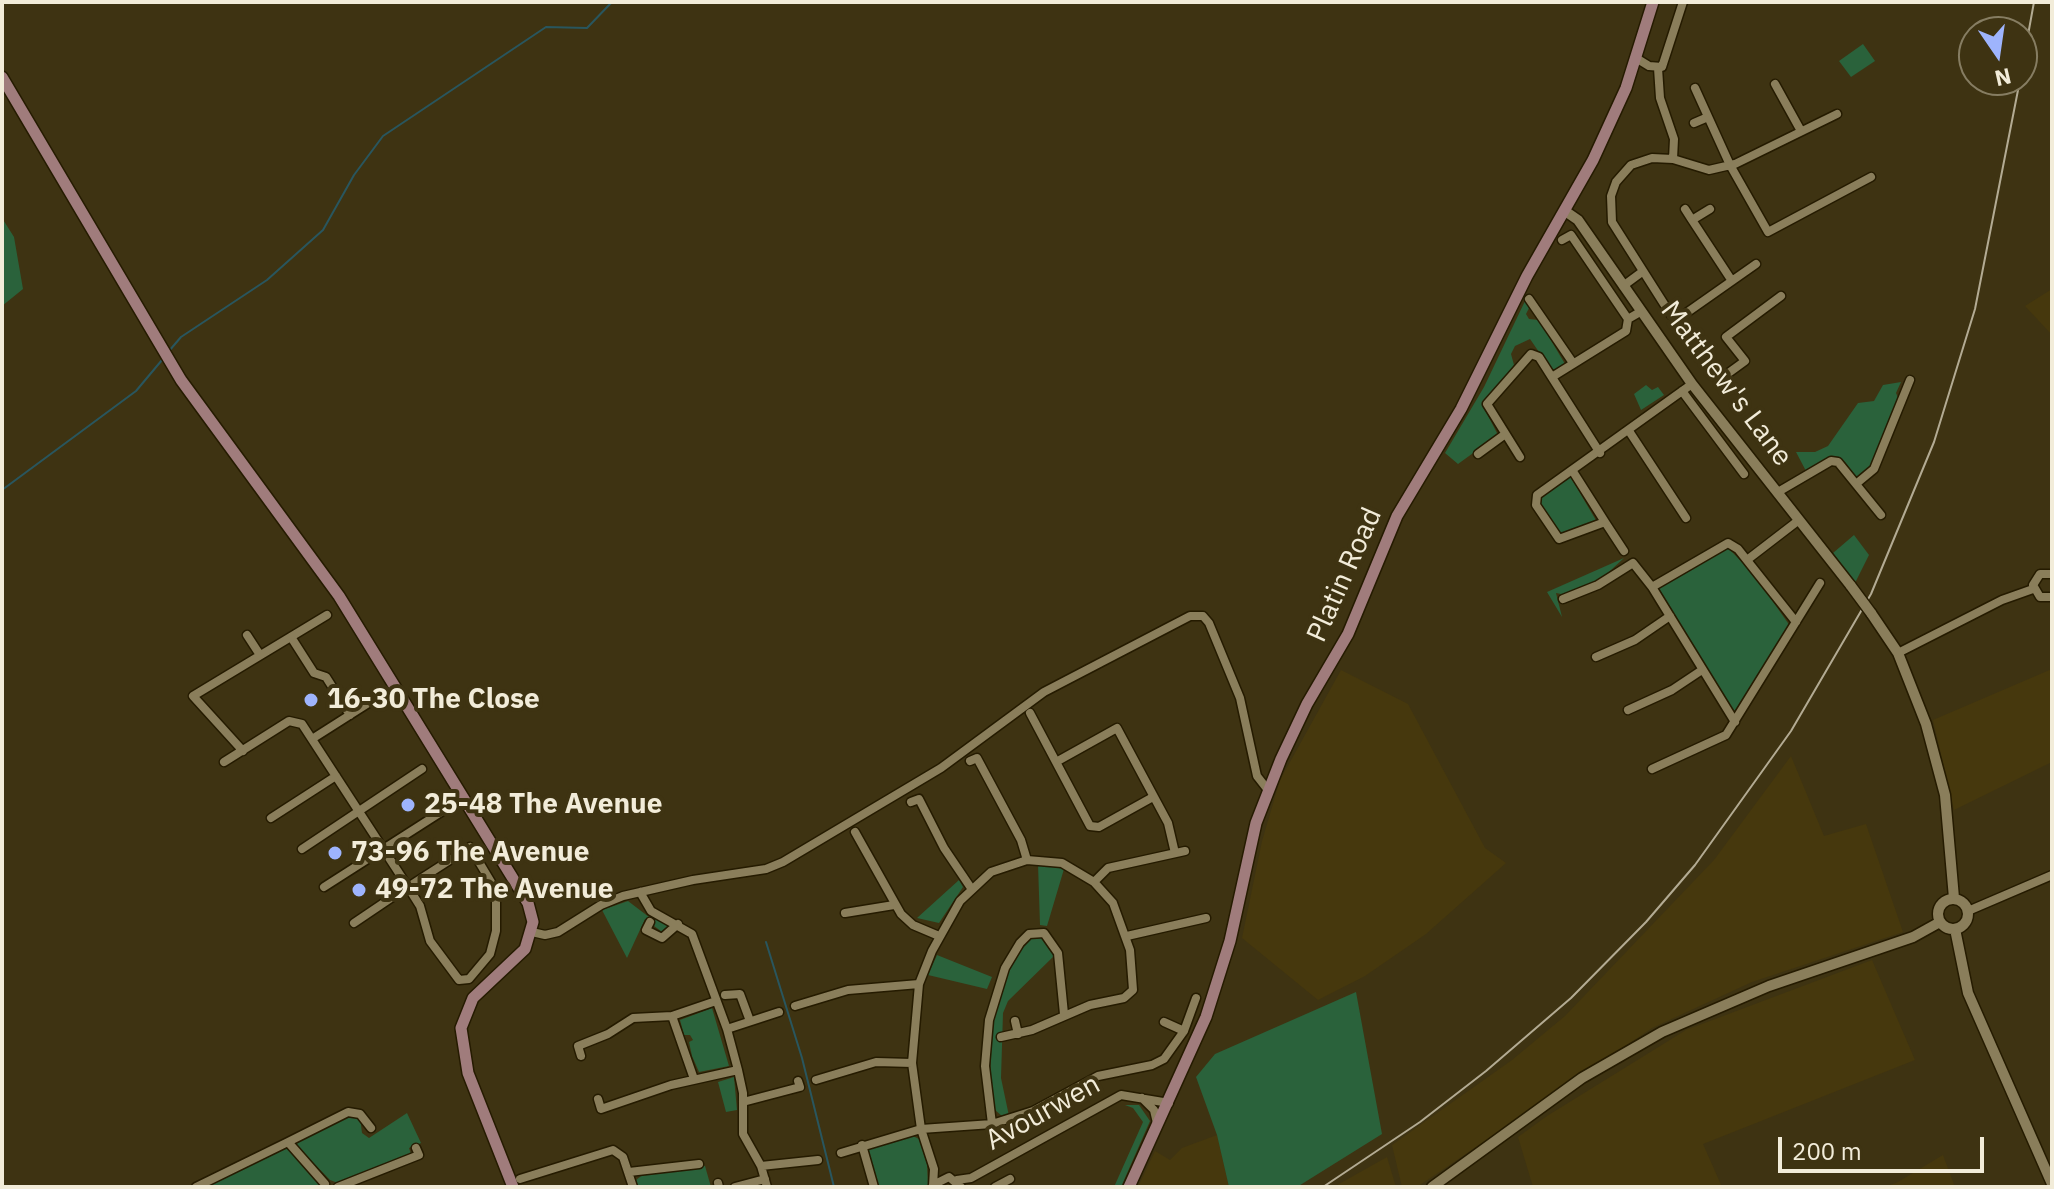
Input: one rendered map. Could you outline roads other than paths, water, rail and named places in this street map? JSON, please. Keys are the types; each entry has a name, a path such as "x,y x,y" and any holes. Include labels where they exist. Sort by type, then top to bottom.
{"main road":[{"name":"Platin Road","path":"1129,1187 1210,1007 1230,941 1256,823 1268,790 1307,704 1348,634 1397,516 1467,398 1527,276 1612,121 1653,2"},
{"path":"2,77 181,380 339,596 528,903 532,932 522,954 469,1003 461,1028 468,1073 516,1183"}],"street":[{"path":"1673,159 1674,139 1660,98 1658,68 1668,57 1683,2"},
{"path":"1636,58 1658,68"},
{"path":"1775,84 1801,131"},
{"path":"1695,88 1730,165 1768,232 1871,177"},
{"path":"1781,296 1726,337 1745,361 1723,377 1668,311 1612,222 1613,189 1631,165 1652,158 1673,159 1709,170 1730,165 1837,114"},
{"path":"1694,123 1708,117"},
{"path":"1685,209 1732,281"},
{"path":"1692,220 1710,209"},
{"name":"Matthew's Lane","path":"1565,211 1578,220 1692,384 1851,586 1898,653 1926,724 1945,795 1954,898"},
{"path":"1552,377 1626,331 1628,319 1571,235 1562,240"},
{"path":"1676,317 1756,264"},
{"path":"1623,286 1642,272"},
{"path":"1529,299 1533,313 1573,363"},
{"path":"1628,319 1640,312"},
{"path":"1520,457 1488,411 1488,400 1531,354 1539,357 1600,453"},
{"path":"1856,484 1874,469 1910,380"},
{"path":"1605,522 1559,539 1539,511 1536,496 1692,384"},
{"path":"1682,391 1744,474"},
{"path":"1629,431 1686,518"},
{"path":"1478,454 1504,435"},
{"path":"1778,492 1831,461 1838,462 1881,515"},
{"path":"1572,470 1624,551"},
{"path":"1747,560 1799,520"},
{"path":"1652,587 1728,543 1747,560 1796,622"},
{"path":"1563,599 1598,585 1628,563 1639,567 1735,722"},
{"path":"2033,589 2036,577 2052,574"},
{"path":"1652,769 1718,741 1735,722 1820,583"},
{"path":"2033,589 2040,597 2052,598"},
{"path":"1898,653 2002,600 2033,589"},
{"path":"243,751 193,696 327,615"},
{"path":"532,932 545,935 558,932 601,905 640,892 766,869 783,862 934,773 1044,692 1190,616 1203,616 1209,623 1250,730 1255,771 1268,790"},
{"path":"1596,657 1635,640 1670,616"},
{"path":"247,635 260,655"},
{"path":"291,637 314,673 326,677 350,715"},
{"path":"1628,710 1672,690 1702,670"},
{"path":"312,739 378,697"},
{"path":"1030,713 1094,828 1153,797"},
{"path":"224,762 289,721 302,724 408,887 422,910 430,941 456,978 469,979 490,954 497,921 491,882 470,847 408,887 354,923"},
{"path":"1056,762 1117,728 1168,823 1180,852 1108,868 1094,882"},
{"path":"970,761 977,758 993,794 1021,839 1027,860"},
{"path":"302,849 422,769"},
{"path":"271,818 336,776"},
{"path":"324,887 463,798"},
{"path":"911,802 919,799 944,848 971,888"},
{"path":"855,832 894,905 913,925 939,936"},
{"path":"864,848 874,843"},
{"path":"933,1186 934,1169 921,1129 912,1063 919,984 939,936 971,888 1000,867 1027,860 1062,863 1094,882 1113,903 1127,936 1132,963 1130,994 1064,1014 1018,1034 1001,1037"},
{"path":"1968,911 2052,875"},
{"path":"640,892 651,911 692,934 721,998 738,1070 743,1102 743,1134 761,1166 766,1183 735,1187"},
{"path":"1940,922 1941,904 1954,898 1962,901 1968,911 1965,924 1955,929"},
{"path":"845,913 894,905"},
{"path":"1127,936 1206,918"},
{"path":"650,922 646,930 662,938 678,924"},
{"path":"1940,922 1955,929"},
{"path":"1432,1187 1572,1085 1662,1032 1769,986 1913,937 1940,922"},
{"path":"1955,929 1968,993 2052,1184"},
{"path":"992,1124 985,1066 989,1020 1005,968 1029,934 1044,933 1058,953 1064,1014"},
{"path":"795,1006 854,989 919,984"},
{"path":"581,1056 578,1046 608,1034 633,1018 672,1016 740,994 750,1021"},
{"path":"841,1153 921,1129 992,1124 1033,1111 1107,1073 1152,1065 1169,1054 1184,1031 1196,998"},
{"path":"727,1029 779,1012"},
{"path":"672,1016 694,1079"},
{"path":"1015,1021 1018,1034"},
{"path":"1164,1022 1184,1031"},
{"path":"816,1080 874,1062 912,1063"},
{"path":"598,1099 601,1109 694,1079 738,1070"},
{"path":"743,1102 800,1087 798,1081"},
{"name":"Avourwen","path":"934,1169 961,1185 1116,1097 1138,1096 1169,1103"},
{"name":"Avourwen","path":"1138,1096 1154,1110 1157,1129"},
{"path":"196,1187 349,1111 360,1114 371,1128"},
{"path":"288,1142 324,1186 337,1187 419,1155 416,1148"},
{"path":"862,1145 874,1187"},
{"path":"516,1183 613,1150 623,1157 633,1187"},
{"path":"761,1166 818,1160"},
{"path":"629,1172 699,1164"},
{"path":"933,1186 945,1177"},
{"path":"995,1187 1010,1179"}],"waterway":[{"path":"169,351 181,337 267,280 323,230 354,175 383,136 546,27 587,28 612,2"},
{"path":"2,490 136,391 162,360"},
{"path":"766,942 802,1058 834,1187"}],"railway":[{"path":"2031,16 2034,2"},
{"path":"1323,1187 1420,1122 1486,1071 1571,998 1646,922 1695,865 1791,731 1871,594 1934,442 1975,309 2017,96"}],"place":[{"name":"16-30 The Close","path":"311,700"},
{"name":"25-48 The Avenue","path":"408,805"},
{"name":"73-96 The Avenue","path":"335,853"},
{"name":"49-72 The Avenue","path":"359,890"}]}
